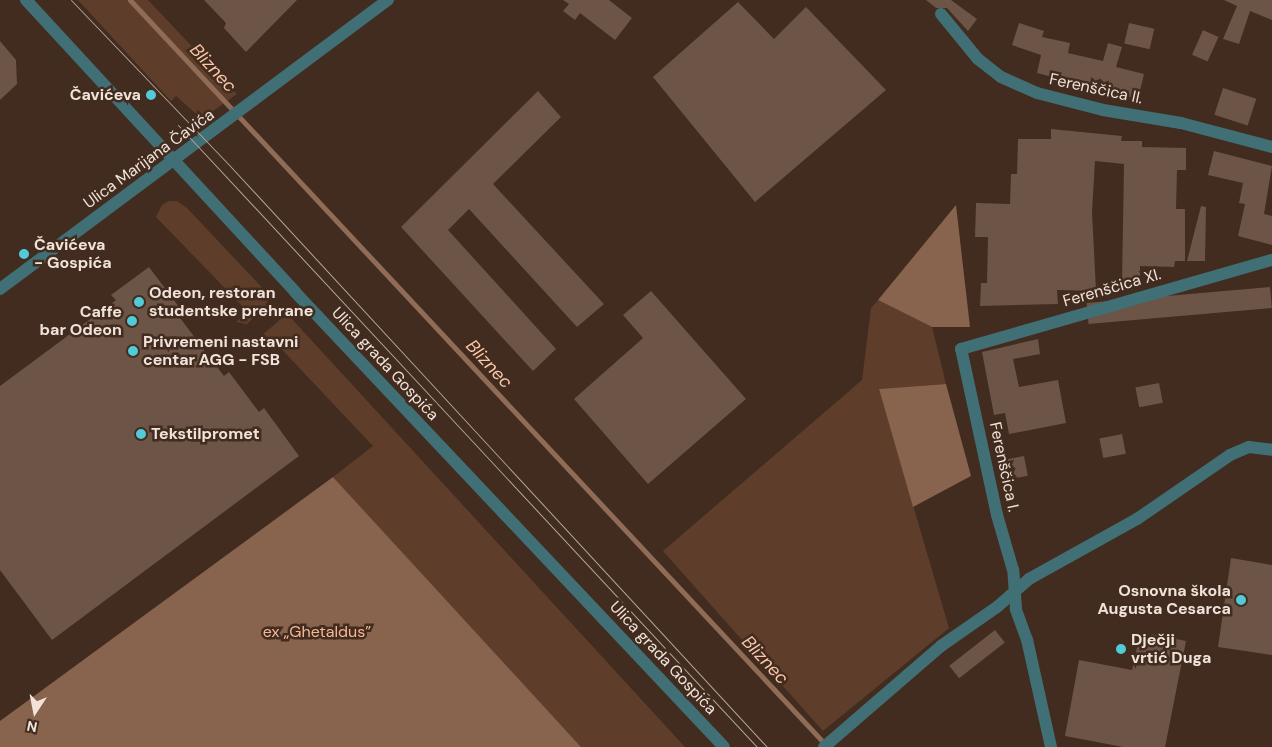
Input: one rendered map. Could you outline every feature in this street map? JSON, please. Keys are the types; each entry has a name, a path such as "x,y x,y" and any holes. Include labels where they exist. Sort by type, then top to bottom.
{"street":[{"name":"Ulica grada Gospića","path":"26,0 724,747"},
{"name":"Ulica Marijana Čavića","path":"0,289 388,0"},
{"name":"Ferenščica II.","path":"941,14 978,59 1001,77 1037,93 1103,110 1181,123 1272,147"},
{"name":"Ferenščica XI.","path":"961,350 1272,260"},
{"name":"Ferenščica I.","path":"961,350 998,515 1014,570 1016,610 1027,640 1051,747"},
{"path":"824,747 941,646 1029,579 1137,519 1230,455 1249,447 1272,450"}],"shaded area":[{"path":"78,0 148,0 237,94 202,119 176,96 171,101"},
{"path":"169,201 177,201 187,208 270,296 265,307 247,324 236,322 248,312 156,217 162,205"},
{"path":"878,300 932,327 946,384 879,389 949,628 823,731 663,551 862,380 871,308"},
{"path":"282,318 291,318 685,747 581,747 529,692 333,477 373,446 272,339 261,348 260,337"}],"green space":[{"path":"956,205 970,327 932,327 878,300"},
{"path":"946,384 971,476 913,507 879,389"},
{"name":"ex „Ghetaldus”","path":"333,477 581,747 0,747 0,721"}],"building":[{"path":"204,0 297,0 246,52 224,28 226,23"},
{"path":"563,0 609,0 632,18 615,40 580,13 575,20 563,11 569,4"},
{"path":"926,0 951,0 977,19 968,31 947,8 936,8"},
{"path":"1224,0 1272,0 1272,20 1250,11 1239,44 1223,39 1237,6"},
{"path":"738,2 774,39 806,7 886,90 755,202 653,77"},
{"path":"1019,23 1044,31 1042,37 1070,43 1068,53 1103,61 1108,43 1122,47 1116,67 1144,74 1138,99 1037,73 1041,55 1012,45"},
{"path":"1129,23 1154,29 1150,49 1124,43"},
{"path":"1203,30 1219,37 1208,62 1192,55"},
{"path":"0,41 16,60 17,84 0,100"},
{"path":"1223,88 1256,99 1248,125 1214,115"},
{"path":"538,91 561,117 493,184 604,304 577,327 469,209 448,230 556,349 533,371 401,227"},
{"path":"1051,129 1122,136 1121,141 1142,141 1142,147 1186,148 1186,170 1177,170 1176,209 1185,209 1185,261 1175,261 1174,267 1140,266 1140,284 1122,284 1124,164 1095,161 1092,212 1096,291 1057,290 1058,304 980,306 981,283 987,283 988,237 975,237 976,203 1010,204 1011,174 1017,174 1018,139 1051,139"},
{"path":"1214,151 1272,166 1264,214 1272,216 1272,245 1238,236 1245,204 1239,203 1243,183 1208,175"},
{"path":"1201,206 1206,207 1205,261 1187,261"},
{"name":"Tekstilpromet","path":"149,267 179,307 174,310 224,376 229,372 259,412 264,408 299,456 52,640 0,570 0,386 116,300 111,295"},
{"path":"1270,287 1272,308 1089,324 1087,303"},
{"path":"651,291 746,399 648,484 574,399 643,338 623,315"},
{"path":"1038,339 1040,354 1013,359 1019,387 1058,380 1066,423 1009,434 1005,413 994,415 982,352"},
{"path":"1159,383 1163,403 1139,407 1135,388"},
{"path":"1122,434 1126,454 1103,458 1099,438"},
{"path":"1024,456 1028,476 1004,480 1000,461"},
{"path":"1231,558 1272,565 1272,655 1218,647"},
{"path":"995,630 1005,643 959,678 949,666"},
{"path":"1151,634 1186,641 1165,747 1123,747 1065,736 1079,660 1132,670 1138,643 1149,645"}],"waterway":[{"name":"Bliznec","path":"130,0 826,745"}],"tram line":[{"path":"71,0 231,167 767,747"},
{"path":"178,125 757,747"}],"place":[{"name":"Čavićeva","path":"151,95"},
{"name":"Čavićeva - Gospića","path":"24,254"},
{"name":"Odeon, restoran studentske prehrane","path":"139,302"},
{"name":"Caffe bar Odeon","path":"132,321"},
{"name":"Privremeni nastavni centar AGG - FSB","path":"133,351"},
{"name":"Tekstilpromet","path":"141,434"},
{"name":"Osnovna škola Augusta Cesarca","path":"1241,600"},
{"name":"Dječji vrtić Duga","path":"1121,649"}]}
